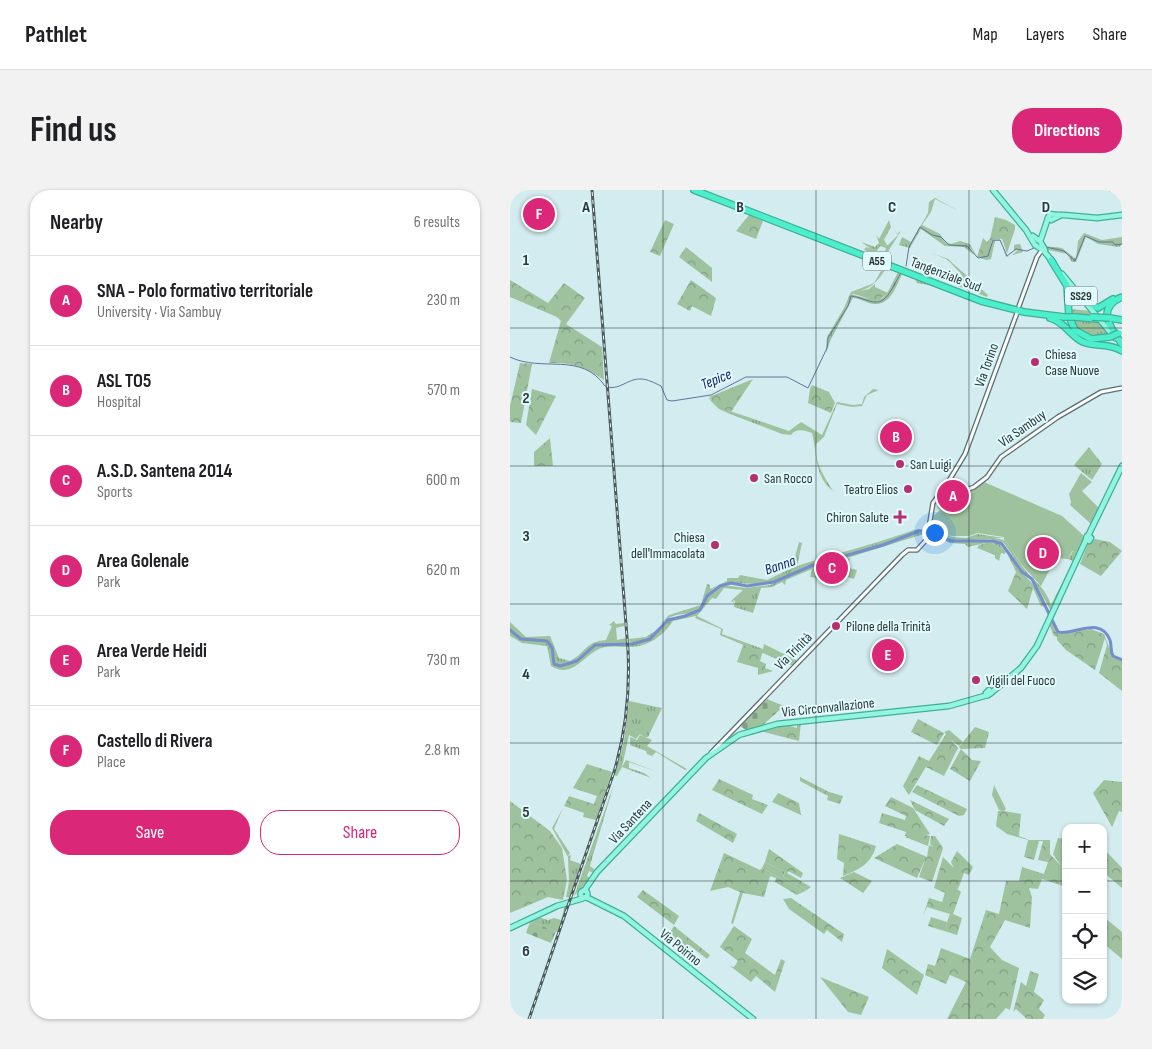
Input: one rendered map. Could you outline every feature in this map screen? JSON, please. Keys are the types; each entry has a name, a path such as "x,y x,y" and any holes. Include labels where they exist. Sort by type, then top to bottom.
{"highway":[{"name":"Tangenziale Sud","path":"694,190 963,295 1024,312 1122,320"},
{"name":"Tangenziale Sud","path":"701,190 982,299 1026,310 1063,315"},
{"path":"1051,260 1067,286 1069,316 1075,330 1091,339 1110,337 1120,333"},
{"path":"1086,301 1093,307 1101,307 1122,296"},
{"path":"1122,296 1111,304 1107,315 1109,326 1122,345"},
{"path":"1024,312 1055,319 1084,342 1114,347 1122,351"}],"main road":[{"name":"SS29","path":"994,190 1122,345"},
{"path":"1039,245 1051,218 1061,215 1097,218 1122,216"},
{"name":"SS29","path":"1039,245 1122,345"},
{"name":"Via Circonvallazione","path":"692,772 721,743 748,731 771,724 945,707 990,692 1013,676 1027,661 1050,620 1122,466"},
{"name":"Via Santena","path":"585,896 597,872 692,772"},
{"path":"510,928 557,906 585,896"},
{"name":"Via Poirino","path":"585,896 624,916 753,1019"}],"street":[{"path":"1019,306 1039,245"},
{"name":"Via Torino","path":"927,535 931,508 966,451 1017,313"},
{"name":"Via Sambuy","path":"943,491 958,493 974,487 987,477 1004,455 1057,418 1101,392 1122,388"},
{"name":"Via Trinità","path":"721,743 907,551 919,549 927,535"}],"green space":[{"path":"935,198 959,211 935,199 931,212 922,225 940,234 945,242 951,244 960,241 970,244 977,257 969,246 974,255 964,247 945,246 921,229 910,248 899,245 902,237 911,242 928,213 929,202"},
{"path":"749,215 763,221 756,239 736,231"},
{"path":"995,217 1015,225 1015,229 1007,253 1002,239 993,239 991,243 994,240 1000,241 995,241 991,259 986,260 977,257 983,238 987,242 990,239"},
{"path":"665,220 674,224 660,256 650,252"},
{"path":"889,220 891,227 884,240 887,245 881,246 888,245 901,231 884,258 886,248 880,246 875,254 864,250 866,247 871,249 861,242 875,247 879,243 876,235 879,239"},
{"path":"1084,233 1102,240 1122,237 1122,244 1119,247 1098,244 1086,237 1076,262 1072,262 1067,254 1044,249 1044,246 1062,248 1076,259 1078,241"},
{"path":"1020,244 1023,252 1012,255 1019,249 1014,251 1014,245"},
{"path":"686,247 712,268 712,282 679,257"},
{"path":"932,253 948,259 988,295 987,297 958,286 962,275 948,260"},
{"path":"884,266 886,268 876,282 863,290 851,294 870,299 881,298 889,290 898,272 984,306 929,285 917,283 915,279 902,274 896,288 886,301 873,304 853,298 831,339 826,353 827,337 851,292 874,283"},
{"path":"510,280 548,303 564,283 585,298 566,324 602,347 604,380 578,366 564,363 549,363 561,321 557,317 510,297"},
{"path":"691,280 716,298 711,316 692,306 690,311 677,304"},
{"path":"875,284 875,287 888,293 877,301 851,293 869,289"},
{"path":"1070,309 1092,311 1112,335 1095,339 1076,330"},
{"path":"520,363 532,364 521,423 510,422 510,406"},
{"path":"753,379 731,412 717,406 709,397"},
{"path":"812,385 829,392 835,403 831,413 808,403"},
{"path":"532,389 556,396 536,435 526,425"},
{"path":"873,389 879,390 867,395 862,406 852,407 837,404 824,437 816,444 818,463 833,491 822,479 819,472 812,433 800,430 795,431 791,435 782,434 719,409 708,398 730,411 789,431 801,422 822,435 837,402 853,405 862,404 864,397"},
{"path":"550,438 553,466 534,466 534,452"},
{"path":"1089,447 1102,464 1092,480 1074,465"},
{"path":"1081,473 1092,482 1082,491 1100,509 1092,525 1070,505 1069,494"},
{"path":"984,482 1062,516 1083,535 1084,537 1077,553 1072,551 1068,559 1056,558 1041,586 1020,563 1004,540 1004,537 977,533 969,536 951,536 930,527 931,518 940,510 937,506 942,501 951,507 957,497 962,496 962,494"},
{"path":"932,528 952,537 966,538 977,534 1004,538 996,538 1007,543 1024,569 1045,592 1051,605 1073,561 1068,559 1073,551 1077,553 1084,537 1085,542 1052,613 1033,579 1023,571 1004,543 990,539 953,541 930,532 933,530"},
{"path":"917,529 927,529 927,531 916,532 890,542 829,560 769,583 730,583 717,586 697,610 669,618 663,622 651,637 640,642 630,643 629,639 646,637 655,631 669,615 701,605 707,584 710,585 710,589 727,581 727,578 738,578 740,575 767,580 792,568 799,542 802,543 797,566"},
{"path":"915,533 927,533 812,569 786,580 785,585 782,582 772,587 761,588 753,613 734,607 735,601 733,600 734,603 731,601 743,590 724,588 716,599 712,598 697,616 723,629 722,634 763,649 764,644 798,661 793,666 720,635 721,629 695,618 696,616 673,621 660,636 649,643 629,647 630,645 650,640 671,619 685,617 701,610 708,596 724,585 746,588 770,585 814,565 883,546"},
{"path":"929,533 955,542 990,542 968,547 965,544 950,543"},
{"path":"1095,539 1110,542 1122,551 1101,576 1080,564 1088,544"},
{"path":"990,542 996,542 1010,553 1020,571 1034,585 1046,607 1041,606 1033,588 1016,572 1006,551"},
{"path":"990,542 1006,551 1005,554 1001,553 999,561 995,558 995,555 977,548 979,545"},
{"path":"850,558 848,568 857,570 854,579 828,571 823,579 810,577 812,569"},
{"path":"1016,572 1033,588 1027,609 1008,591"},
{"path":"1052,619 1057,633 1091,629 1104,634 1113,657 1122,661 1122,691 1099,673 1107,645 1105,638 1095,670 1066,650 1057,640 1049,624"},
{"path":"614,621 616,624 624,623 624,626 616,628 617,640 626,638 626,647 602,648 565,670 551,666 547,646 522,643 510,636 510,622 526,637 550,636 559,658 570,661 576,658 589,645 606,640 612,626 609,625"},
{"path":"743,645 763,651 760,661 766,664 765,668 773,671 758,675 758,668 737,662"},
{"path":"767,699 784,706 764,724 746,730 740,726 740,724"},
{"path":"629,701 662,708 648,737 645,737 652,740 647,746 687,769 685,770 656,752 652,756 647,754 646,751 630,745 630,737 637,740 640,735 644,737 640,734 636,739 629,735 622,767 617,776 614,775 624,741"},
{"path":"918,719 944,733 937,745 911,732"},
{"path":"801,722 799,741 760,731 763,728 787,725 797,728 797,723"},
{"path":"975,727 989,732 985,748 961,749 959,747"},
{"path":"949,730 963,742 959,746 951,740 958,748 944,776 926,767 927,765 909,795 903,786 919,756 929,761 946,734 944,732"},
{"path":"961,749 972,760 981,761 970,781 950,769"},
{"path":"626,760 658,772 629,762 629,768 644,773 651,778 622,767"},
{"path":"587,764 612,772 596,820 583,817 584,813 564,806 569,796 594,804 597,796 573,788"},
{"path":"800,777 829,792 843,796 840,804 827,800 828,796 800,781"},
{"path":"719,779 753,795 752,799 768,805 762,814 712,790"},
{"path":"1104,780 1122,782 1122,812 1119,811 1112,827 1093,793"},
{"path":"614,784 590,866 594,869 593,873 589,871 587,876 590,878 574,896"},
{"path":"917,785 967,809 964,815 959,816 912,792"},
{"path":"994,785 1006,809 1004,811 1021,814 1019,836 1029,840 1050,840 1050,854 1062,867 1062,886 1042,879 1038,889 1029,888 1032,897 1030,928 1005,920 990,947 1002,960 1019,968 1010,1010 1006,1008 996,1019 947,1019 966,982 950,975 946,984 925,975 928,964 935,966 941,948 970,959 986,910 999,914 1006,881 1019,881 1022,867 1044,874 1048,862 1038,860 1043,841 1039,841 1034,860 1024,857 1028,840 1007,834 996,826 998,811 1002,811 999,810 992,795"},
{"path":"778,793 799,803 801,815 772,802"},
{"path":"891,797 913,808 930,834 925,835 930,836 928,846 905,837 908,836 905,836 906,832 879,823 882,813 905,820 906,816 885,806"},
{"path":"910,800 949,819 944,826 915,810"},
{"path":"510,801 550,831 562,848 567,880 563,900 548,897 510,913"},
{"path":"563,808 554,829 570,853 568,856 571,855 570,860 581,864 570,898 566,897 569,882 568,857 552,828"},
{"path":"699,813 737,834 733,843 696,821"},
{"path":"839,834 876,846 868,862 855,871 843,876 844,863 837,859"},
{"path":"931,836 935,836 943,848 932,882 919,877 926,857 917,878 874,858 897,844 927,857 929,845 933,847 930,844"},
{"path":"1058,838 1062,838 1062,867 1053,854"},
{"path":"769,849 803,873 801,878 788,871 787,873 811,887 807,890 783,877 785,872 765,862"},
{"path":"957,851 973,867 969,875 964,873 958,889 956,888 961,892 953,914 962,918 957,935 928,926 931,917 947,922 950,914 927,907 923,916 929,898 942,902 945,893 934,888 943,857 954,868 951,862"},
{"path":"1107,852 1122,868 1122,888 1107,875"},
{"path":"724,853 760,870 762,868 801,890 797,895 775,882 776,878 770,876 764,897 743,893 733,924 731,923 740,892 728,887 710,891"},
{"path":"765,862 785,872 783,877 807,890 797,895 801,890 762,868"},
{"path":"854,872 872,881 863,893 840,878"},
{"path":"643,890 679,916 674,925 637,897"},
{"path":"791,898 844,934 842,942 827,930 824,934 789,909 783,899"},
{"path":"568,904 558,932 530,922 514,927 538,917 548,920 554,918 561,920 565,905"},
{"path":"1107,920 1122,932 1122,959 1107,946"},
{"path":"530,922 556,931 551,943 526,933"},
{"path":"674,926 710,955 707,959 689,945 686,949 668,935"},
{"path":"734,926 752,939 745,953 775,975 781,959 785,961 775,992 756,976 751,982 730,966 734,967 738,961 720,947"},
{"path":"887,949 924,975 917,995 882,968"},
{"path":"1030,971 1039,974 1034,992 1044,1000 1039,1009 1045,1015 1043,1019 1027,1019 1016,1009 1013,1012 1021,982 1026,986"},
{"path":"820,977 869,997 861,1015 848,1012"}],"waterway":[{"name":"Tepice","path":"906,266 909,247 920,227 932,235 941,237 949,245 967,246 978,258 988,256 993,240 1000,240 1007,256 1016,249 1027,251 1034,248"},
{"name":"Tepice","path":"1046,247 1064,251 1075,261 1085,236 1099,242 1113,242 1115,245 1122,244"},
{"name":"Tepice","path":"510,357 522,361 560,364 585,369 595,375 605,386 610,387 619,386 636,379 651,381 661,386 667,400 672,401 711,395 746,377 787,377 808,388 827,348 828,338 848,306 851,296 880,302 891,291 901,273"},
{"name":"Banna","path":"510,630 521,639 547,641 552,647 554,664 560,666 577,661 595,645 632,644 650,639 668,620 700,610 707,596 720,586 731,583 747,586 774,582 813,565 883,545 919,531 932,533 951,541 993,541 1002,544 1022,572 1032,579 1058,632 1086,628 1100,629 1106,633 1110,640 1113,656 1122,660"}],"railway":[{"path":"529,1019 614,772 622,742 628,697 628,650 592,190"},
{"path":"1110,190 1122,192"}],"place":[{"name":"Castello di Rivera","path":"539,214"},
{"name":"Chiesa Case Nuove","path":"1035,362"},
{"name":"ASL TO5","path":"896,437"},
{"name":"San Luigi","path":"900,464"},
{"name":"San Rocco","path":"754,478"},
{"name":"Teatro Elios","path":"908,489"},
{"name":"SNA - Polo formativo territoriale","path":"953,496"},
{"name":"Chiron Salute","path":"900,517"},
{"name":"Chiesa dell'Immacolata","path":"715,545"},
{"name":"Area Golenale","path":"1043,553"},
{"name":"A.S.D. Santena 2014","path":"832,568"},
{"name":"Pilone della Trinità","path":"836,626"},
{"name":"Area Verde Heidi","path":"888,655"},
{"name":"Vigili del Fuoco","path":"976,680"}]}
